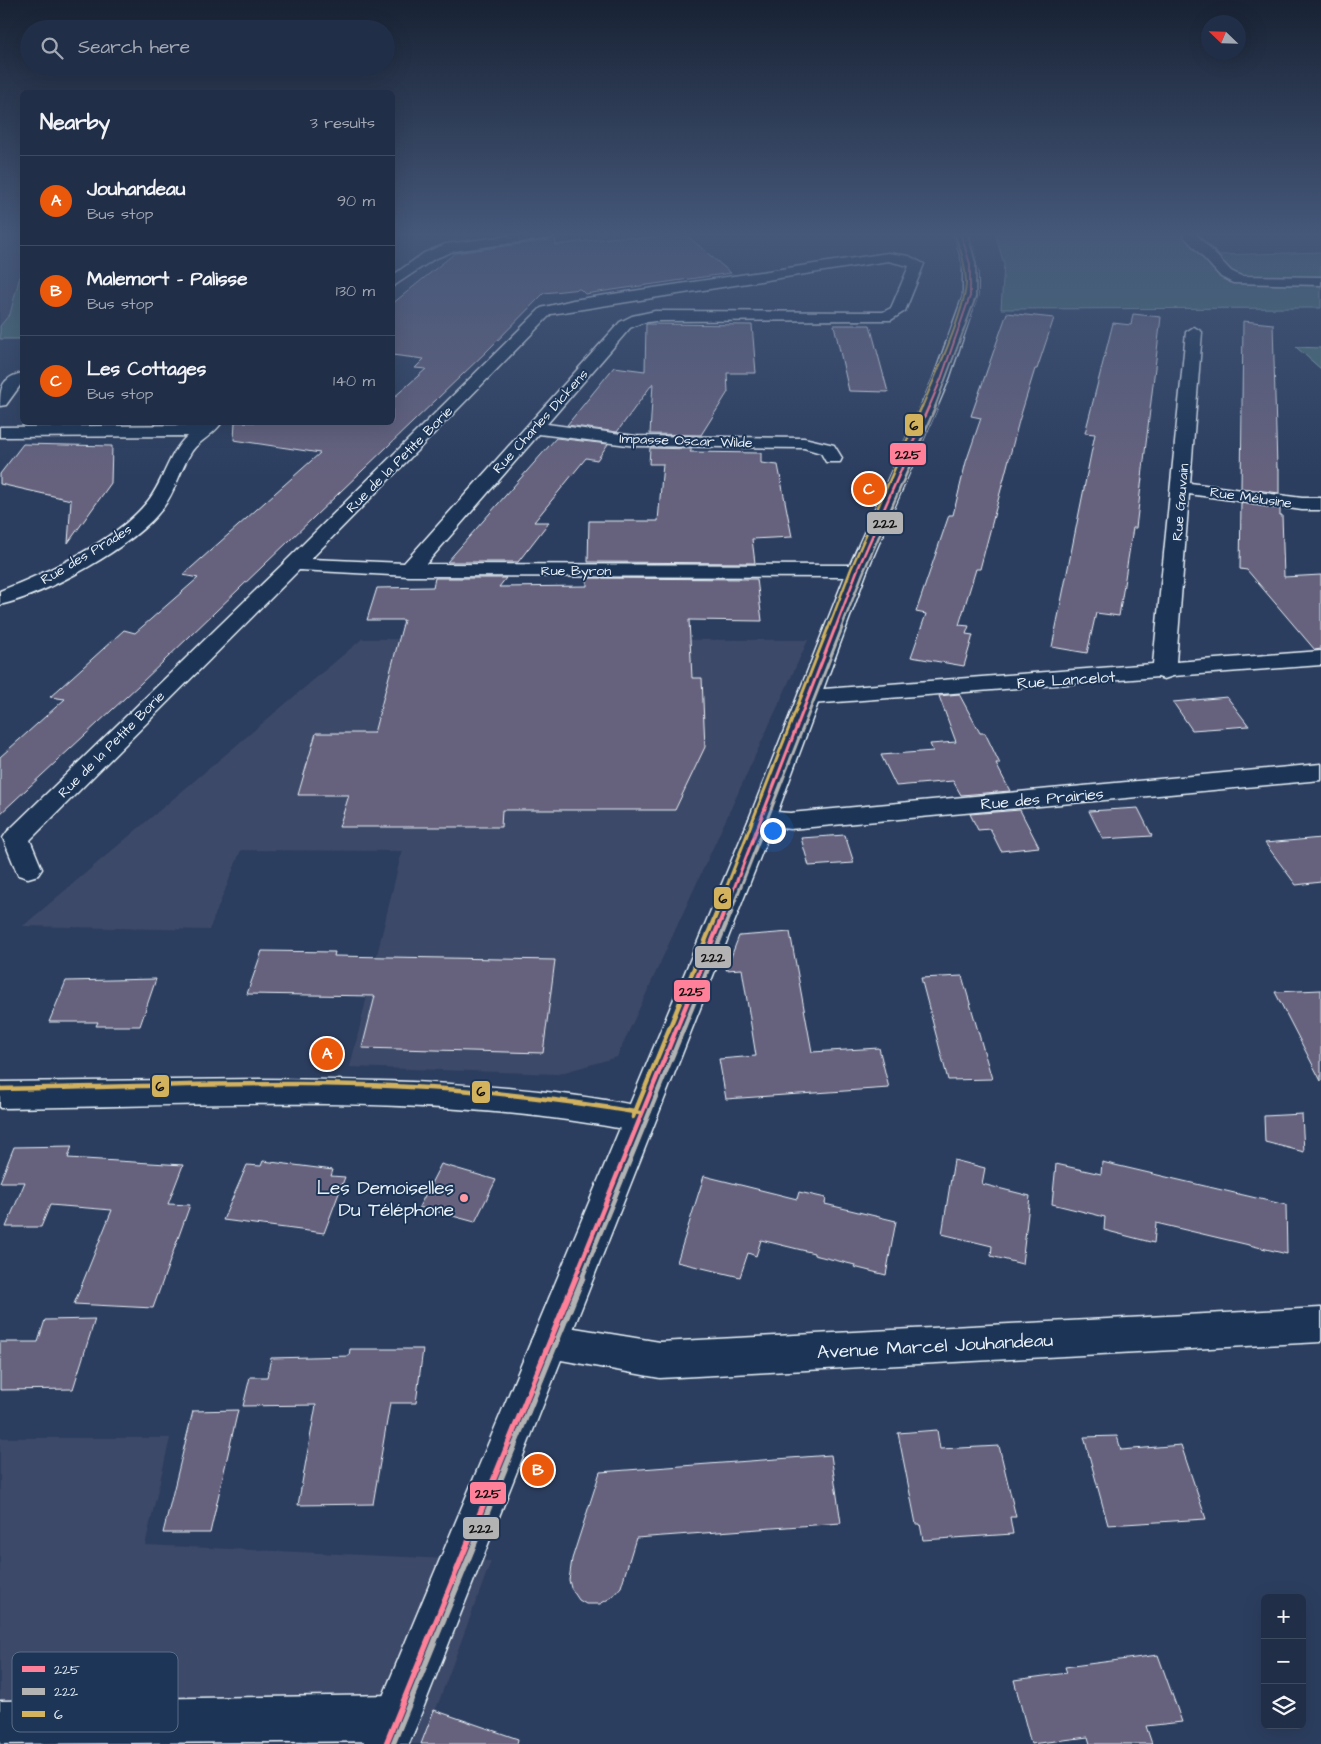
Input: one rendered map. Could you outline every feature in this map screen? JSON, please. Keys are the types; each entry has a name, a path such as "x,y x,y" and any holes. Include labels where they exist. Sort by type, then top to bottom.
{"street":[{"name":"Rue de la Petite Borie","path":"28,869 16,838 294,564 542,315"},
{"name":"Rue Charles Dickens","path":"409,570 625,326 637,319 655,316 886,317 889,315"},
{"path":"178,1727 391,1731 762,820 811,697 857,571 940,379 963,315"},
{"name":"Rue Gauvain","path":"1164,672 1194,332"},
{"path":"0,401 16,380 20,379"},
{"path":"0,432 209,426"},
{"name":"Rue des Prades","path":"0,599 27,589 83,559 138,523 155,506 170,480 183,451 209,426"},
{"name":"Impasse Oscar Wilde","path":"533,428 636,441 804,443 828,449 833,458"},
{"name":"Rue Mélusine","path":"1181,487 1302,504 1321,504"},
{"name":"Rue Byron","path":"294,564 409,570 857,571"},
{"name":"Rue Lancelot","path":"811,697 1164,672 1321,658"},
{"name":"Rue des Prairies","path":"762,820 790,821 1321,772"},
{"path":"0,1095 337,1092 515,1100 601,1111 639,1119"},
{"name":"Avenue Marcel Jouhandeau","path":"550,1341 660,1360 1321,1325"}],"shaded area":[{"path":"0,315 9,315 0,326"},
{"path":"362,639 808,640 617,1057 558,1074 350,1067 402,851 241,850 209,930 23,926"},
{"path":"0,1438 170,1438 145,1545 491,1561 423,1744 0,1744"}],"green space":[{"path":"9,315 20,315 20,339 0,339 0,326"},
{"path":"1296,347 1321,348 1321,369"}],"building":[{"path":"395,315 522,315 140,684 0,814 0,757 65,699 50,697 124,630 135,633 198,578 183,575 320,453 234,440 235,425 395,425 395,396 426,369 415,368 424,359 395,355"},
{"path":"1006,315 1054,318 1037,369 1035,369 1019,421 980,569 976,569 959,625 969,626 966,634 973,635 964,666 911,657 926,614 916,612 949,515 953,515 966,462 981,418 971,416"},
{"path":"1133,315 1161,317 1136,528 1133,528 1119,616 1096,613 1087,653 1052,647 1095,434 1085,433 1113,323 1131,325"},
{"path":"1243,321 1273,324 1279,493 1241,488"},
{"path":"646,324 752,325 756,373 727,373 728,392 701,435 650,434 653,383 617,432 567,425 614,367 645,371"},
{"path":"834,325 870,325 888,392 849,391"},
{"path":"556,438 608,444 597,460 586,458 534,522 549,522 518,562 447,562"},
{"path":"23,444 112,446 111,483 68,543 71,500 0,484 0,474"},
{"path":"650,448 692,449 690,452 761,453 761,463 778,465 792,537 752,539 755,563 588,562 589,521 658,521 663,464 649,464"},
{"path":"1241,503 1280,509 1280,515 1282,515 1284,577 1321,575 1321,649 1315,650 1247,570 1240,569"},
{"path":"435,578 506,578 499,587 587,586 587,578 757,579 762,621 689,620 692,678 702,678 705,747 675,810 502,810 501,827 339,827 349,795 298,795 316,733 374,733 404,620 367,620 377,588 433,587"},
{"path":"959,694 980,733 985,733 1000,764 996,764 1010,791 961,795 953,781 896,786 881,755 933,751 930,744 956,742 939,696"},
{"path":"1227,697 1249,726 1192,730 1173,702"},
{"path":"1138,808 1152,836 1103,839 1089,811"},
{"path":"1020,810 1039,847 1001,851 990,829 978,830 970,814"},
{"path":"845,835 854,863 809,866 801,838"},
{"path":"1321,838 1321,882 1296,885 1265,843"},
{"path":"790,932 812,1052 879,1048 889,1088 726,1099 719,1059 756,1056 742,969 726,970 739,936"},
{"path":"262,951 335,952 334,956 555,960 543,1053 362,1048 375,996 247,994"},
{"path":"962,976 992,1079 948,1080 921,978"},
{"path":"156,979 140,1026 96,1026 98,1022 49,1022 66,981"},
{"path":"1321,990 1321,1081 1275,992"},
{"path":"1302,1114 1304,1152 1265,1142 1264,1116"},
{"path":"72,1146 68,1158 183,1165 168,1204 190,1205 153,1308 74,1304 112,1210 50,1205 41,1227 6,1227 25,1182 0,1182 14,1147"},
{"path":"954,1160 985,1168 982,1184 1030,1196 1022,1264 991,1256 992,1246 942,1234"},
{"path":"263,1161 333,1170 331,1176 345,1177 324,1233 223,1220 247,1165 261,1166"},
{"path":"1102,1162 1286,1205 1287,1254 1156,1223 1154,1243 1104,1230 1105,1217 1052,1204 1056,1164 1101,1174"},
{"path":"441,1164 496,1180 475,1222 419,1207"},
{"path":"704,1176 797,1199 799,1192 826,1198 825,1204 896,1221 886,1275 814,1255 814,1253 761,1240 756,1256 748,1253 740,1277 677,1262"},
{"path":"95,1319 73,1389 0,1390 0,1342 38,1342 45,1320"},
{"path":"350,1349 423,1349 416,1403 390,1403 373,1504 298,1505 316,1405 243,1406 250,1377 267,1377 271,1358 349,1356"},
{"path":"238,1410 210,1533 163,1533 193,1411"},
{"path":"937,1430 940,1449 999,1446 1016,1517 1010,1517 1013,1534 923,1540 920,1524 916,1524 898,1433"},
{"path":"1117,1436 1121,1450 1181,1445 1206,1519 1108,1525 1084,1437"},
{"path":"831,1455 841,1523 636,1538 621,1587 612,1597 600,1604 586,1604 579,1600 571,1588 569,1580 572,1559 600,1472"},
{"path":"1158,1655 1182,1722 1146,1726 1152,1744 1090,1744 1088,1737 1031,1744 1014,1680 1067,1673 1065,1667"},
{"path":"434,1710 518,1739 517,1744 421,1744"}],"transit line":[{"name":"6","path":"633,1117 756,817 851,569 935,377 957,315"},
{"name":"225","path":"386,1744 762,819 857,571 941,379 963,315"},
{"name":"222","path":"393,1744 768,821 863,573 947,381 970,315"},
{"name":"6","path":"0,1089 241,1085 402,1087 482,1092 561,1100 640,1113"}],"place":[{"name":"Les Cottages","path":"869,489"},
{"name":"Jouhandeau","path":"327,1054"},
{"name":"Les Demoiselles Du Téléphone","path":"464,1198"},
{"name":"Malemort - Palisse","path":"538,1470"}]}
